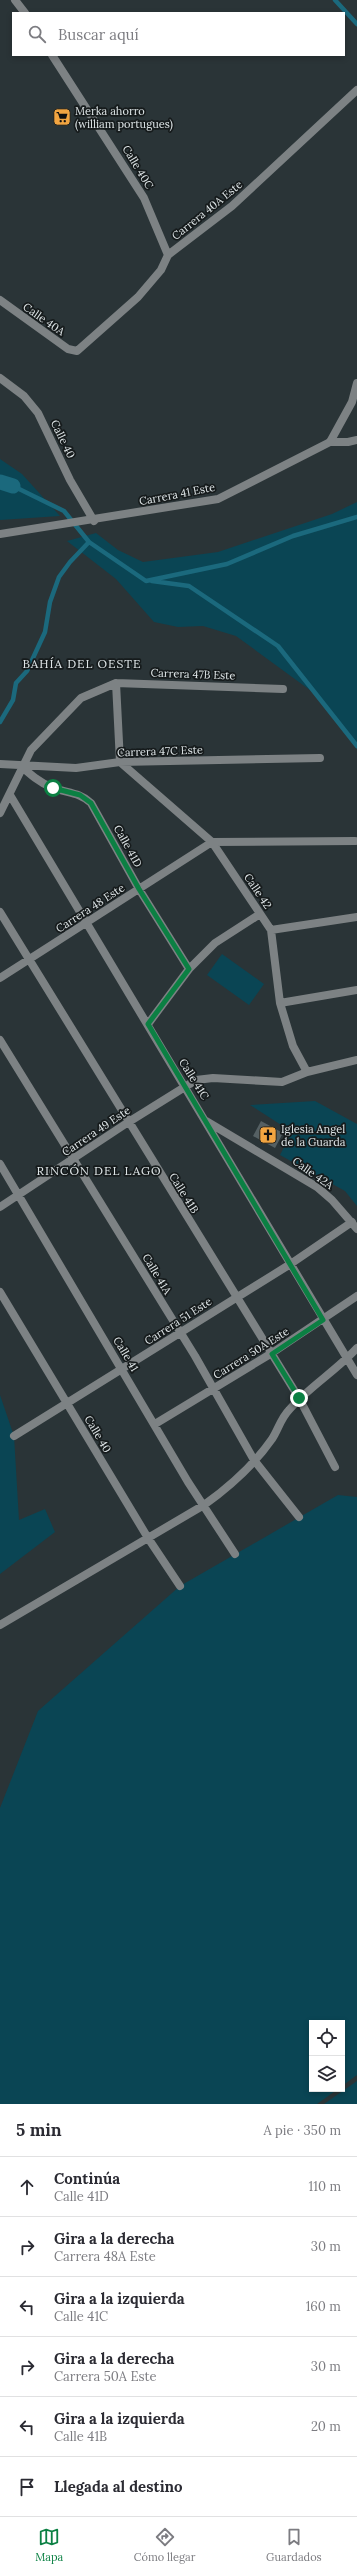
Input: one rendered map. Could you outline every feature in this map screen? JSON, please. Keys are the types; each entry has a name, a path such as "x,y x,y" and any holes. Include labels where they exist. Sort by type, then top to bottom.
{"street":[{"path":"16,0 24,12"},
{"name":"Calle 40C","path":"53,56 144,198 168,255"},
{"name":"Carrera 40A Este","path":"76,351 138,297 162,270 168,255 232,206 357,90"},
{"name":"Calle 40A","path":"0,300 68,349 76,351"},
{"name":"Calle 40","path":"0,378 24,396 38,413 70,480 94,521"},
{"path":"357,383 352,402 330,442 348,442 357,440"},
{"name":"Carrera 41 Este","path":"0,534 56,525 94,521 218,499 330,442"},
{"path":"116,683 120,762"},
{"name":"Carrera 47B Este","path":"21,766 31,750 81,698 116,683 283,689"},
{"name":"Carrera 47C Este","path":"0,764 76,768 120,762 320,758"},
{"name":"Calle 42","path":"120,762 212,842 271,930 280,1003 293,1046 307,1072"},
{"path":"0,813 10,795 21,766"},
{"name":"Calle 41D","path":"21,766 38,781 53,788 80,795 91,803 139,889 189,969"},
{"name":"Calle 41C","path":"10,795 86,925 206,1121 289,1265 357,1375"},
{"path":"212,842 355,841"},
{"name":"Carrera 48 Este","path":"0,978 86,925 212,842"},
{"name":"Calle 41B","path":"0,912 127,1123 299,1398 335,1467"},
{"path":"148,1024 189,969 215,943 260,914"},
{"path":"271,930 357,917"},
{"path":"280,1003 357,990"},
{"name":"Calle 41A","path":"0,1040 180,1332 254,1460 299,1517"},
{"name":"Carrera 49 Este","path":"0,1207 184,1086 196,1080 213,1078 282,1082 307,1072 357,1060"},
{"name":"Calle 42A","path":"206,1121 317,1187 354,1226"},
{"name":"Calle 41","path":"0,1164 122,1370 204,1506 235,1554"},
{"name":"Carrera 51 Este","path":"14,1436 122,1370 236,1297 354,1226"},
{"name":"Calle 40","path":"0,1292 148,1538 180,1586"},
{"name":"Carrera 50A Este","path":"155,1424 272,1354 357,1296"},
{"path":"0,1624 204,1506 224,1490 254,1460 272,1439 287,1411 299,1398 348,1359 357,1348"}],"shaded area":[{"path":"0,459 22,474 60,516 0,520"},
{"path":"357,502 357,749 314,693 236,636 203,626 178,627 154,622 116,579 67,541 96,533 118,550 143,562 218,552 332,514"},
{"path":"222,954 264,984 249,1005 207,975"},
{"path":"315,1101 357,1124 357,1206 345,1191 280,1155 292,1132 250,1105"},
{"path":"0,1395 14,1436 19,1520 45,1509 55,1532 0,1574"},
{"path":"338,1495 357,1497 357,2075 345,2084 345,2020 309,2020 309,2092 334,2092 317,2104 0,2104 0,1808 38,1711 180,1586"},
{"path":"357,2081 357,2104 324,2104 341,2092 345,2092 345,2089"}],"building":[{"name":"Iglesia Angel de la Guarda","path":"261,1121 283,1133 275,1148 253,1136"}],"waterway":[{"path":"335,0 357,24"},
{"path":"0,482 13,486"},
{"path":"13,486 64,511 89,542 146,581 227,564 293,536 357,517"},
{"path":"0,722 13,700 16,683 27,671 45,632 50,602 59,577 70,562 89,542"},
{"path":"152,581 189,586 278,646 357,746"}],"place":[{"name":"Merka ahorro (william portugues)","path":"62,117"},
{"name":"Iglesia Angel de la Guarda","path":"268,1135"}],"district":[{"name":"BAHÍA DEL OESTE","path":"82,664"},
{"name":"RINCÓN DEL LAGO","path":"99,1171"}],"route":[{"path":"53,788 80,795 91,803 139,889 189,969 148,1024 289,1265 323,1320 272,1354 299,1398"}]}
